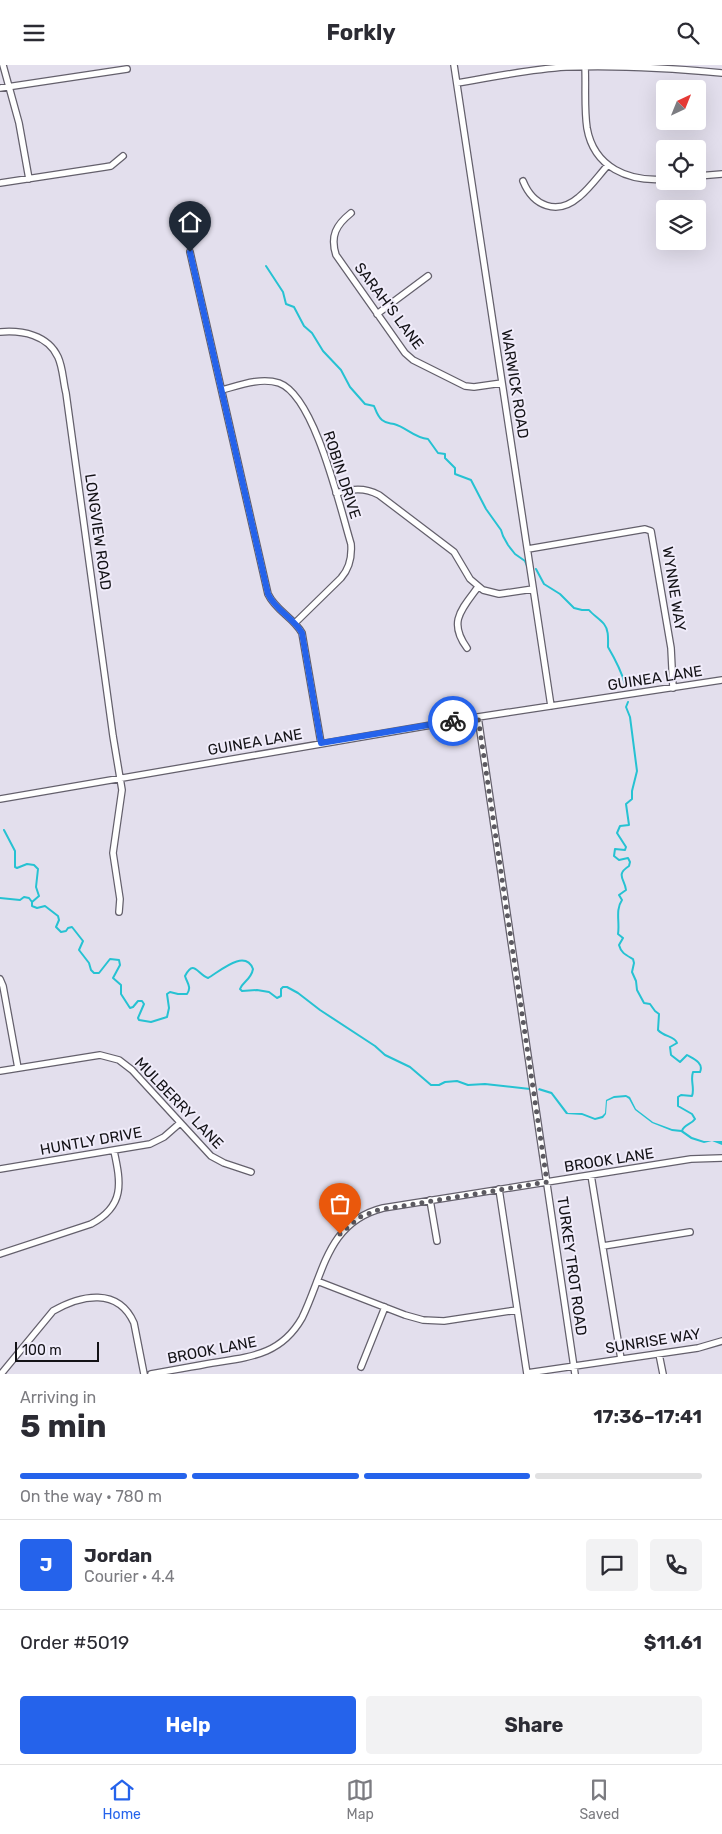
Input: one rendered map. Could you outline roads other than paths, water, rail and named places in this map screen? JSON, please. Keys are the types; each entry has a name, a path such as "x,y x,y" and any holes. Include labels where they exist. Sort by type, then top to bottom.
{"street":[{"path":"3,65 20,123 29,179"},
{"name":"WARWICK ROAD","path":"454,65 551,706"},
{"path":"457,83 536,68 585,66 640,65 722,73"},
{"path":"585,66 587,129 593,145 608,165 624,174 636,178 656,180"},
{"path":"0,88 127,69"},
{"path":"0,183 110,166 123,156"},
{"path":"523,181 531,196 542,205 564,205 582,195 608,165"},
{"path":"706,175 722,174"},
{"name":"SARAH'S LANE","path":"351,213 337,225 333,235 334,248 338,258 405,353 413,361 465,385 474,387 502,383"},
{"path":"190,252 268,594 276,607 295,623 302,633 321,743"},
{"path":"377,314 428,276"},
{"name":"LONGVIEW ROAD","path":"0,331 23,332 37,336 53,350 60,363 68,402 122,797 113,853 120,899 119,912"},
{"name":"ROBIN DRIVE","path":"222,390 262,381 277,383 289,389 298,399 323,450 352,551 350,563 341,578 295,623"},
{"path":"336,493 359,489 379,495 454,552 470,579 478,587 492,594 533,589"},
{"name":"WYNNE WAY","path":"528,549 645,529 651,531 671,648 672,687"},
{"path":"467,648 459,637 457,622 462,608 478,587"},
{"name":"GUINEA LANE","path":"0,799 478,717 722,680"},
{"name":"TURKEY TROT ROAD","path":"478,717 575,1374"},
{"path":"0,979 3,986 18,1068"},
{"name":"MULBERRY LANE","path":"0,1071 94,1055 119,1060 132,1070 211,1156 224,1163 251,1172"},
{"name":"HUNTLY DRIVE","path":"0,1169 114,1151 156,1142 169,1134 180,1123"},
{"path":"0,1254 91,1224 105,1216 114,1203 119,1190 120,1179 114,1151"},
{"name":"BROOK LANE","path":"151,1374 256,1356 282,1342 295,1329 305,1312 333,1244 351,1223 360,1217 378,1210 430,1200 691,1159 722,1158"},
{"path":"591,1175 620,1359"},
{"path":"500,1189 527,1374"},
{"path":"430,1200 437,1241"},
{"path":"603,1246 690,1232"},
{"path":"317,1281 417,1319 436,1321 517,1310"},
{"path":"1,1374 53,1311 90,1297 113,1300 131,1315 144,1374"},
{"path":"361,1367 385,1307"},
{"name":"SUNRISE WAY","path":"527,1374 698,1348 722,1341"},
{"path":"659,1354 663,1374"}],"water":[{"path":"539,1088 552,1092 568,1113 582,1113 595,1118 605,1113 606,1100 614,1096 626,1095 630,1097 636,1109 653,1122 672,1129 682,1130 692,1137 704,1141 712,1141 704,1143 691,1139 681,1132 672,1131 652,1123 635,1110 626,1097 607,1101 606,1114 603,1118 595,1120 582,1115 566,1114 551,1094 538,1090"},
{"path":"712,1141 722,1141 722,1145"}],"waterway":[{"path":"266,266 283,292 286,304 294,307 304,326 312,333 323,351 341,370 350,387 365,404 374,406 382,420 398,425 418,437 428,439 438,453 445,454 445,458 455,468 455,474 471,480 508,545 515,554 525,561 528,568"},
{"path":"536,569 544,584 560,594 574,608 589,610 606,626 608,647 618,665 625,684"},
{"path":"628,702 626,707 630,717 637,771 632,799 626,804 629,825 620,826 617,833 626,847 625,850 615,849 614,856 619,860 628,858 630,862 629,866 622,872 626,890 619,895 622,900 618,912 618,934 623,938 619,945 622,952 633,959 632,972 637,990 644,1003 650,1004 659,1014 658,1030 674,1039 677,1043 670,1047 671,1055 680,1062 687,1055 701,1066 700,1072 693,1072 692,1096 681,1095 678,1097 678,1106 692,1114 695,1119 684,1127 682,1131"},
{"path":"4,830 15,851 15,867 27,864 34,865 38,869 36,887 39,896 32,902 32,906 37,908 45,906 58,916 59,920 56,927 61,932 72,927 83,941 79,950 94,973 99,973 110,959 119,960 120,965 113,978 121,985 121,994 130,1008 138,1001 142,1001 144,1004 138,1018 139,1020 151,1022 167,1017 169,1008 167,994 170,992 187,994 189,987 185,976 191,969 196,969 208,978 232,963 244,961 249,963 253,969 251,976 241,986 240,989 242,991 257,990 269,992 277,998 281,996 281,989 287,987 375,1046 385,1055 410,1067 431,1085 457,1081 468,1085 485,1084 530,1089"},
{"path":"0,898 20,900 24,897 29,898 32,902"}]}
